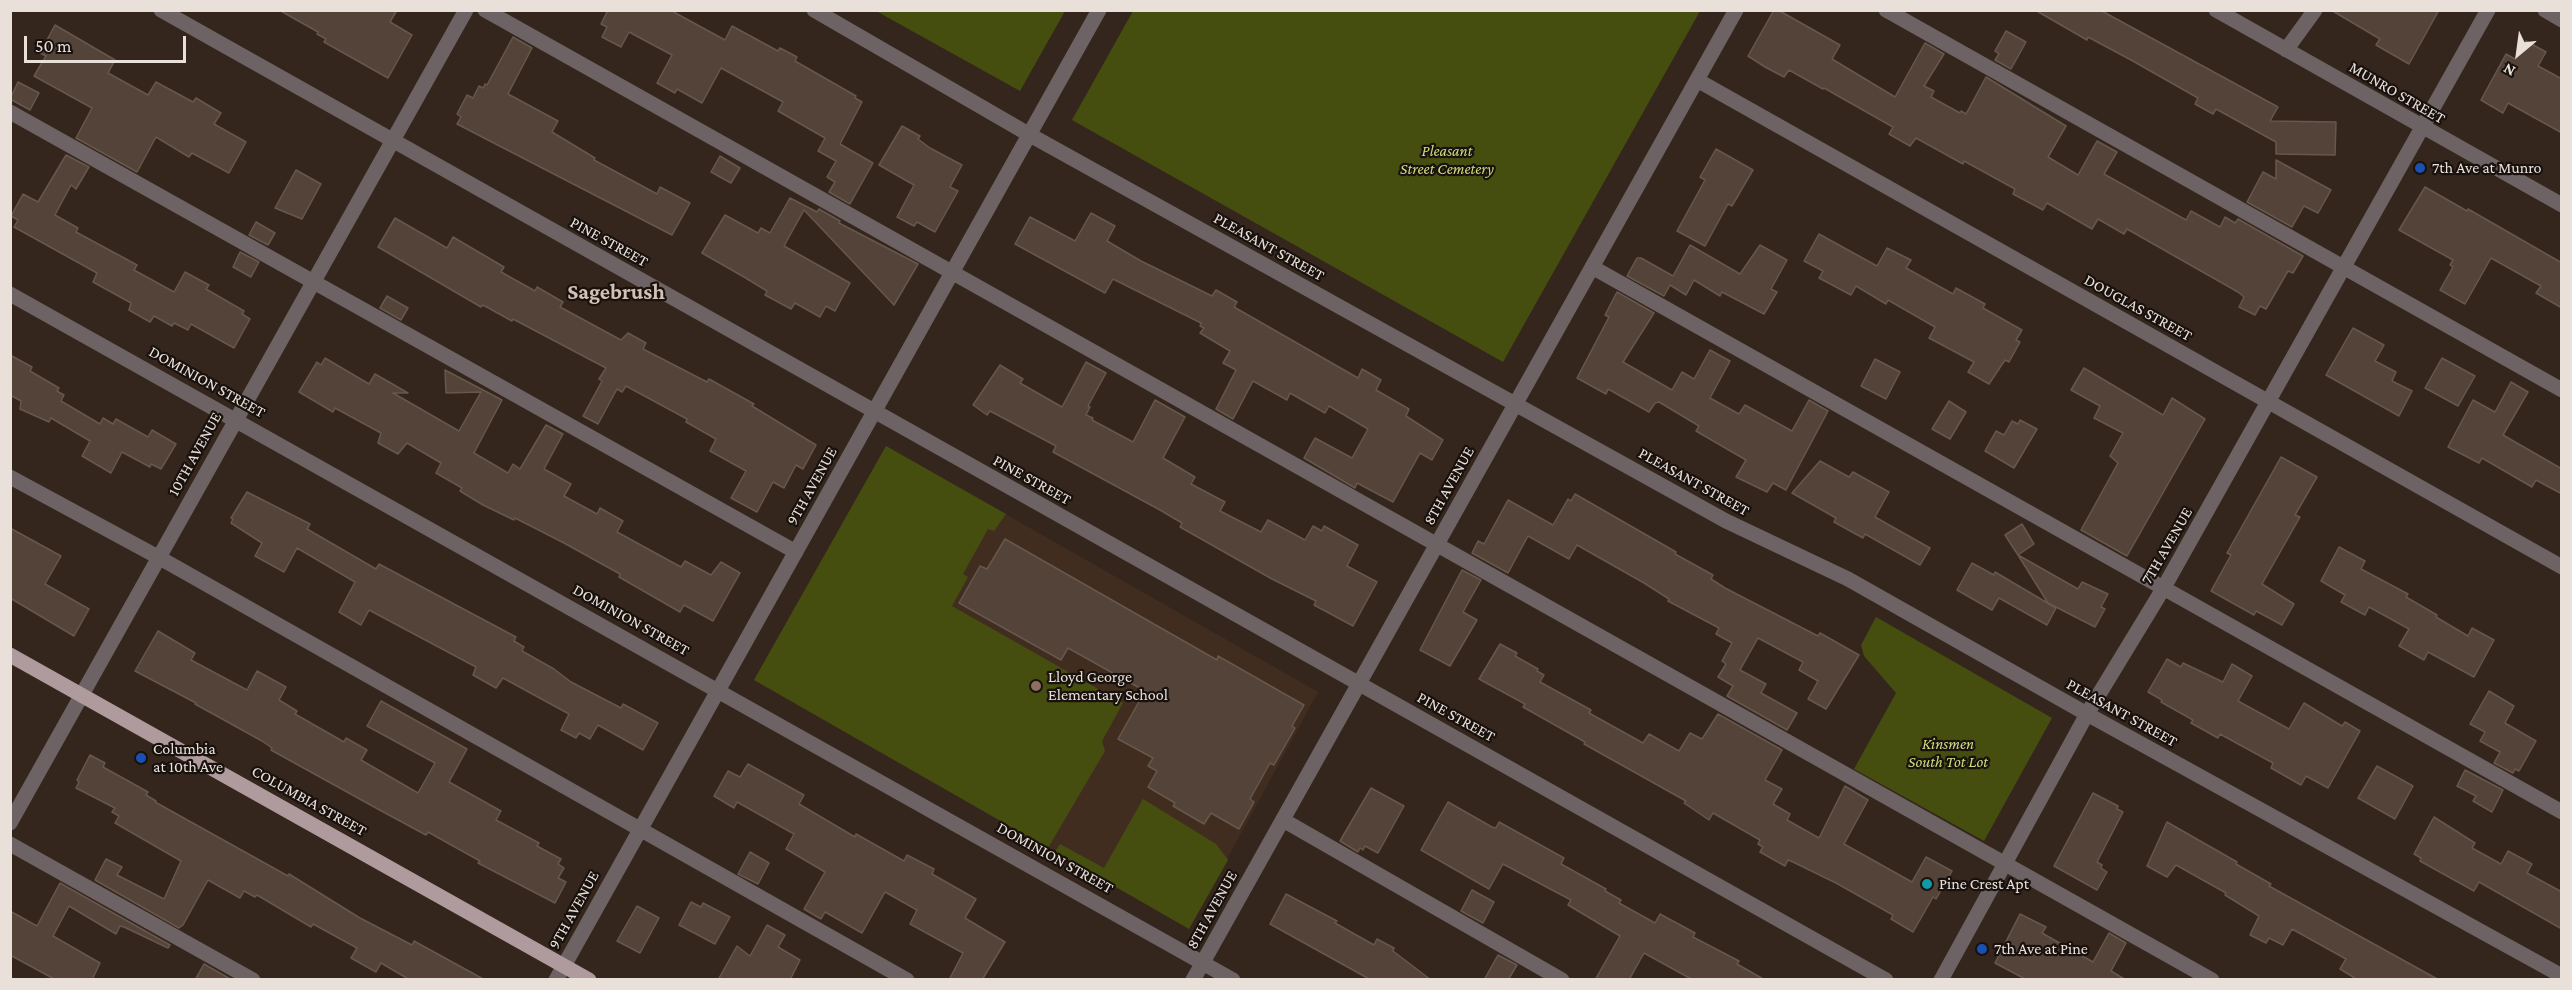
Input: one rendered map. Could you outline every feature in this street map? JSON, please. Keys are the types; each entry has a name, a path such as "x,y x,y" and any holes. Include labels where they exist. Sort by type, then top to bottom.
{"main road":[{"name":"COLUMBIA STREET","path":"10,655 589,980"}],"street":[{"name":"PINE STREET","path":"161,10 1886,980"},
{"name":"10TH AVENUE","path":"10,823 466,10"},
{"path":"485,10 2211,980"},
{"name":"PLEASANT STREET","path":"814,10 1030,135 1726,521 1848,579 2087,714 2562,976"},
{"name":"9TH AVENUE","path":"556,980 1099,10"},
{"name":"8TH AVENUE","path":"1193,980 1736,10"},
{"path":"1886,10 2562,390"},
{"name":"MUNRO STREET","path":"2216,10 2421,128 2562,205"},
{"path":"2286,50 2315,10"},
{"name":"7TH AVENUE","path":"1941,980 2087,714 2163,589 2488,10"},
{"path":"2544,10 2562,20"},
{"name":"DOUGLAS STREET","path":"1697,80 2562,567"},
{"path":"10,112 796,552"},
{"path":"1592,267 2562,812"},
{"name":"DOMINION STREET","path":"10,294 236,418 1233,980"},
{"path":"10,477 158,557 907,980"},
{"path":"1283,820 1562,980"},
{"path":"10,844 253,980"}],"shaded area":[{"name":"Lloyd George Elementary School","path":"886,446 1318,692 1189,929 754,680"}],"green space":[{"path":"876,11 1065,11 1020,91"},
{"name":"Pleasant Street Cemetery","path":"1133,11 1700,11 1503,362 1072,120"},
{"path":"886,446 1006,514 994,531 988,529 963,574 968,577 952,606 1123,703 1102,741 1105,751 1048,848 754,680"},
{"name":"Kinsmen South Tot Lot","path":"1876,617 2052,718 1984,841 1854,769 1896,693 1864,656 1861,645"},
{"path":"1143,799 1216,844 1228,860 1189,929 1055,852 1060,844 1104,868"}],"building":[{"path":"279,10 397,10 390,22 412,35 388,78 324,42 326,39 317,34 318,32"},
{"path":"608,10 670,10 725,40 732,26 778,51 780,48 797,57 795,61 856,96 855,98 862,102 840,144 873,163 850,204 829,192 835,182 827,177 836,161 818,151 825,138 778,111 783,102 721,68 702,103 677,89 675,93 657,83 672,55 629,32 621,47 602,37 607,27 601,24"},
{"path":"1774,10 1778,10 1840,45 1832,59 1895,97 1925,43 1944,54 1924,86 1934,91 1931,97 1966,114 1986,77 2066,126 2048,157 2078,175 2097,141 2117,152 2104,174 2186,220 2191,211 2220,227 2225,217 2235,223 2238,219 2303,256 2293,273 2288,271 2266,309 2260,306 2255,315 2239,307 2244,297 2238,292 2127,229 2124,234 2098,219 2092,229 2047,203 2043,210 2013,194 2015,189 1964,161 1963,164 1916,138 1910,146 1889,134 1893,127 1824,88 1789,70 1784,77 1765,67 1748,56"},
{"path":"2035,10 2100,10 2278,107 2270,121 2336,122 2335,155 2276,154 2276,142 2216,109 2213,114 2195,104 2198,98"},
{"path":"2331,10 2439,10 2409,64 2376,45 2380,39"},
{"path":"55,25 115,60 108,73 148,95 156,82 193,102 196,98 221,113 214,124 246,142 229,173 192,153 189,157 156,137 137,172 76,138 92,108 34,76 46,56 40,53"},
{"path":"2006,31 2026,42 2011,69 1995,60 1999,54 1995,51"},
{"path":"513,37 532,48 508,94 558,121 552,132 595,158 594,160 657,194 660,187 690,203 672,235 457,124 461,117 457,114 467,95 473,98 479,86 483,88 485,84 487,85"},
{"path":"2526,41 2546,52 2538,66 2562,79 2562,133 2508,103 2503,113 2481,100 2506,54 2515,59"},
{"path":"18,82 39,93 30,110 10,99"},
{"path":"902,126 920,136 918,139 930,148 962,165 950,187 958,191 935,232 917,222 914,226 897,217 914,185 879,165"},
{"path":"1716,149 1753,170 1732,206 1728,204 1705,246 1677,231 1705,180 1700,177"},
{"path":"66,155 89,167 76,189 71,185 55,215 78,228 76,232 137,265 134,270 174,292 185,272 209,285 206,289 244,311 242,314 250,319 234,348 191,324 188,330 174,323 172,326 154,316 150,322 129,310 131,303 93,282 97,273 14,227 18,220 11,216 23,194 38,202"},
{"path":"720,156 740,168 731,183 711,172"},
{"path":"2276,160 2331,190 2318,213 2304,206 2292,227 2247,202 2263,172 2276,179"},
{"path":"296,170 321,184 302,219 275,208"},
{"path":"2425,187 2562,263 2562,308 2536,293 2541,286 2491,258 2465,304 2440,290 2453,267 2450,265 2453,260 2399,230"},
{"path":"790,198 817,212 819,209 840,221 839,223 918,264 894,305 804,210 784,246 850,283 835,311 826,306 820,317 795,303 791,309 765,295 767,291 702,253 725,215 758,233 761,228 770,233"},
{"path":"1091,213 1115,226 1107,241 1141,261 1212,296 1216,290 1237,302 1234,307 1358,378 1362,369 1381,380 1376,390 1409,409 1406,416 1443,440 1432,460 1420,453 1393,502 1357,483 1355,488 1304,458 1315,438 1352,458 1368,429 1329,406 1325,413 1290,393 1287,400 1253,381 1233,419 1216,409 1236,370 1223,363 1230,351 1200,333 1204,328 1200,326 1201,323 1113,279 1105,293 1015,244 1030,217 1075,241"},
{"path":"395,218 447,248 453,237 504,267 501,272 535,291 537,287 563,302 560,307 621,340 628,333 646,343 643,349 707,382 709,379 754,404 752,406 816,445 803,469 796,465 784,488 773,482 757,512 731,498 746,471 710,451 716,439 686,422 687,419 626,386 622,392 617,389 598,424 583,416 602,381 599,379 606,368 513,319 512,321 483,305 481,307 378,247"},
{"path":"256,222 275,233 268,245 249,235"},
{"path":"1819,234 1877,266 1887,248 1911,260 1906,268 1953,294 1956,288 1985,304 1983,308 2022,330 2016,340 2020,342 2009,362 2005,360 1989,384 1968,372 1974,362 1929,338 1935,327 1888,300 1886,304 1856,286 1851,295 1819,278 1823,271 1804,261"},
{"path":"1690,245 1740,274 1760,245 1787,260 1771,289 1777,292 1764,314 1722,292 1720,296 1694,280 1686,295 1670,285 1664,296 1627,276 1637,258 1641,258 1673,276"},
{"path":"240,252 259,262 251,277 233,267"},
{"path":"1617,292 1654,313 1623,362 1672,390 1682,372 1694,379 1710,350 1730,361 1710,398 1739,414 1745,405 1792,431 1809,400 1828,411 1786,490 1773,483 1767,492 1736,477 1746,460 1696,431 1699,426 1659,402 1655,403 1649,412 1608,389 1606,394 1577,378 1609,317 1605,315"},
{"path":"387,296 408,308 401,320 380,308"},
{"path":"2353,328 2384,345 2375,361 2396,372 2392,381 2412,391 2399,416 2326,375"},
{"path":"10,355 32,367 30,371 59,388 57,391 64,395 61,401 100,424 103,418 113,424 116,419 148,437 152,430 176,444 161,469 151,464 150,467 122,452 111,473 82,456 90,441 51,418 49,422 20,409 21,401 10,395"},
{"path":"325,358 369,384 375,374 408,393 393,393 459,431 481,392 446,393 445,370 502,400 474,453 508,473 513,464 520,469 546,425 563,434 544,469 571,484 564,496 597,514 600,508 623,521 617,532 681,567 685,561 711,575 721,562 740,573 713,621 684,605 680,612 619,577 620,574 564,543 515,518 514,520 483,505 460,491 462,488 436,473 441,463 407,443 398,454 378,443 381,433 335,408 333,412 299,392 317,362 321,365"},
{"path":"2442,358 2475,376 2458,406 2425,388"},
{"path":"1875,359 1900,372 1886,399 1861,386"},
{"path":"1086,362 1106,373 1088,406 1090,407 1086,415 1093,418 1092,420 1133,442 1155,400 1185,417 1163,458 1195,477 1191,484 1225,502 1220,511 1261,532 1268,520 1305,540 1313,526 1322,531 1324,526 1358,545 1347,566 1377,582 1353,626 1314,605 1316,601 1180,527 1182,523 1160,510 1053,452 1056,446 990,411 987,415 973,405 1000,365 1023,379 1020,383 1062,407"},
{"path":"2084,368 2163,415 2172,398 2205,419 2127,556 2081,530 2118,463 2110,456 2123,433 2094,418 2100,406 2071,390"},
{"path":"2511,382 2528,392 2503,435 2562,469 2562,494 2536,480 2532,487 2482,458 2479,463 2448,447 2473,400 2495,412"},
{"path":"1949,401 1966,412 1950,439 1932,429"},
{"path":"2020,420 2037,429 2014,468 1985,451 1996,431 2004,435 2012,421 2018,424"},
{"path":"2281,457 2317,477 2295,515 2300,517 2262,584 2294,604 2282,625 2256,611 2254,615 2211,591 2231,555 2227,553"},
{"path":"1820,461 1849,477 1853,472 1889,492 1875,517 1930,548 1920,565 1865,534 1863,538 1834,522 1836,518 1792,493"},
{"path":"247,492 310,524 307,529 376,569 379,564 516,637 514,641 524,647 522,651 554,669 571,682 621,708 623,704 658,723 643,750 598,725 590,739 579,733 576,738 561,730 569,714 503,678 496,688 473,675 476,667 369,610 361,625 339,612 355,582 297,548 284,572 255,556 262,543 231,523 233,519 231,518"},
{"path":"1575,494 1713,575 1711,579 1725,588 1818,636 1820,633 1859,655 1826,709 1808,699 1818,681 1799,670 1803,662 1758,638 1740,670 1766,684 1761,693 1797,713 1787,730 1727,696 1733,686 1718,677 1726,664 1722,661 1732,643 1716,634 1719,628 1668,601 1669,599 1644,583 1577,545 1569,559 1528,536 1508,573 1472,553 1478,541 1484,544 1508,500 1553,525 1568,499 1571,501"},
{"path":"2022,524 2034,544 2018,555 2005,535"},
{"path":"10,528 61,556 45,584 89,609 74,636 10,598"},
{"name":"Lloyd George Elementary School","path":"1005,539 1217,660 1218,656 1304,705 1292,726 1295,728 1274,765 1270,763 1250,799 1254,802 1239,829 1211,813 1204,824 1173,806 1175,803 1148,787 1157,771 1148,766 1153,758 1118,739 1145,691 1068,648 1061,660 959,603 980,566 987,569"},
{"path":"2339,547 2365,561 2361,569 2408,594 2406,597 2437,615 2436,617 2468,636 2472,628 2494,640 2474,677 2428,652 2424,660 2399,646 2409,629 2369,607 2365,615 2341,602 2345,595 2321,581"},
{"path":"2018,555 2078,589 2082,582 2108,594 2101,607 2105,609 2095,627 2048,603"},
{"path":"1972,563 1994,575 1995,572 2056,608 2047,625 1999,598 1992,610 1957,590"},
{"path":"1462,570 1481,580 1463,612 1477,620 1450,666 1420,650"},
{"path":"158,631 195,653 191,660 247,690 257,671 286,687 279,700 297,711 295,714 344,742 346,738 367,750 361,760 418,793 435,763 367,726 381,701 467,749 449,782 501,811 496,820 539,843 537,846 561,859 558,864 564,868 558,878 566,882 555,903 478,863 480,861 428,832 426,835 271,750 272,748 262,741 135,671"},
{"path":"1500,644 1517,653 1515,656 1538,669 1537,671 1544,675 1540,682 1591,710 1589,713 1643,743 1649,734 1679,751 1690,733 1702,739 1718,714 1782,750 1765,780 1782,789 1773,804 1790,814 1787,820 1819,838 1845,786 1868,800 1844,844 1912,882 1926,857 1952,871 1936,899 1933,897 1913,932 1891,919 1893,915 1836,883 1788,860 1785,866 1760,852 1763,847 1758,844 1760,840 1713,813 1709,820 1684,803 1686,801 1584,744 1585,742 1523,707 1525,704 1479,679"},
{"path":"2167,659 2181,667 2183,663 2223,682 2232,664 2252,676 2238,701 2289,729 2304,703 2342,726 2345,722 2360,731 2328,788 2306,776 2301,785 2271,768 2273,763 2220,734 2218,738 2191,723 2193,720 2148,692"},
{"path":"2489,691 2514,706 2505,723 2536,741 2519,771 2515,769 2513,773 2494,763 2500,752 2480,741 2485,732 2470,724"},
{"path":"90,755 105,763 103,767 148,792 146,795 155,802 288,876 289,874 360,918 412,945 414,941 485,980 410,980 381,963 376,972 351,958 357,948 313,924 311,927 257,895 255,897 244,891 240,898 208,880 183,925 179,928 95,880 106,859 122,867 117,875 164,899 181,861 115,823 119,816 112,812 115,808 76,788 79,782 77,780"},
{"path":"748,764 804,795 799,804 855,837 856,834 904,861 907,855 934,869 932,874 976,899 965,918 1005,942 982,980 949,980 963,953 910,924 917,910 885,892 862,933 825,912 821,919 804,909 825,872 786,849 794,834 737,802 734,808 714,796 728,771 740,777"},
{"path":"2377,766 2413,786 2395,819 2358,798"},
{"path":"2465,770 2503,790 2492,812 2473,801 2476,796 2457,786"},
{"path":"1371,788 1404,806 1378,853 1365,846 1358,852 1340,841"},
{"path":"2093,793 2118,806 2117,809 2123,812 2097,862 2107,872 2097,890 2054,866"},
{"path":"1448,802 1492,827 1496,828 1499,822 1564,858 1561,864 1606,889 1605,891 1621,900 1619,903 1655,923 1660,914 1695,933 1693,937 1739,961 1737,964 1765,980 1693,980 1644,953 1629,980 1595,980 1620,936 1568,905 1571,900 1503,864 1489,889 1421,850"},
{"path":"2434,817 2475,843 2472,848 2501,864 2508,851 2532,864 2527,873 2562,892 2562,929 2479,882 2474,891 2420,861 2421,858 2414,854"},
{"path":"2167,822 2237,862 2236,864 2271,884 2269,886 2439,980 2358,980 2340,969 2346,959 2292,929 2283,945 2269,938 2266,943 2250,935 2259,916 2225,895 2226,893 2176,865 2167,877 2147,866"},
{"path":"750,852 769,863 758,884 738,874"},
{"path":"60,883 170,945 168,948 120,926 116,934 69,906 53,936 100,963 92,980 56,980 10,955 10,911 37,926"},
{"path":"1472,890 1494,902 1483,923 1461,911"},
{"path":"1286,894 1337,921 1335,923 1374,945 1377,939 1394,948 1393,951 1431,980 1371,980 1270,924"},
{"path":"691,902 701,907 703,903 730,917 715,944 679,925"},
{"path":"637,906 659,918 640,953 617,941"},
{"path":"2020,914 2046,927 2042,933 2093,962 2109,933 2126,943 2111,971 2126,980 2027,980 1995,963"},
{"path":"767,925 785,935 778,947 800,960 790,980 718,980 737,946 750,956"},
{"path":"1498,955 1517,965 1508,980 1484,980"},
{"path":"204,964 232,980 195,980"}],"place":[{"name":"7th Ave at Munro","path":"2420,168"},
{"name":"Lloyd George Elementary School","path":"1036,686"},
{"name":"Columbia at 10th Ave","path":"141,758"},
{"name":"Pine Crest Apt","path":"1927,884"},
{"name":"7th Ave at Pine","path":"1982,949"}],"district":[{"name":"Sagebrush","path":"616,292"}]}
